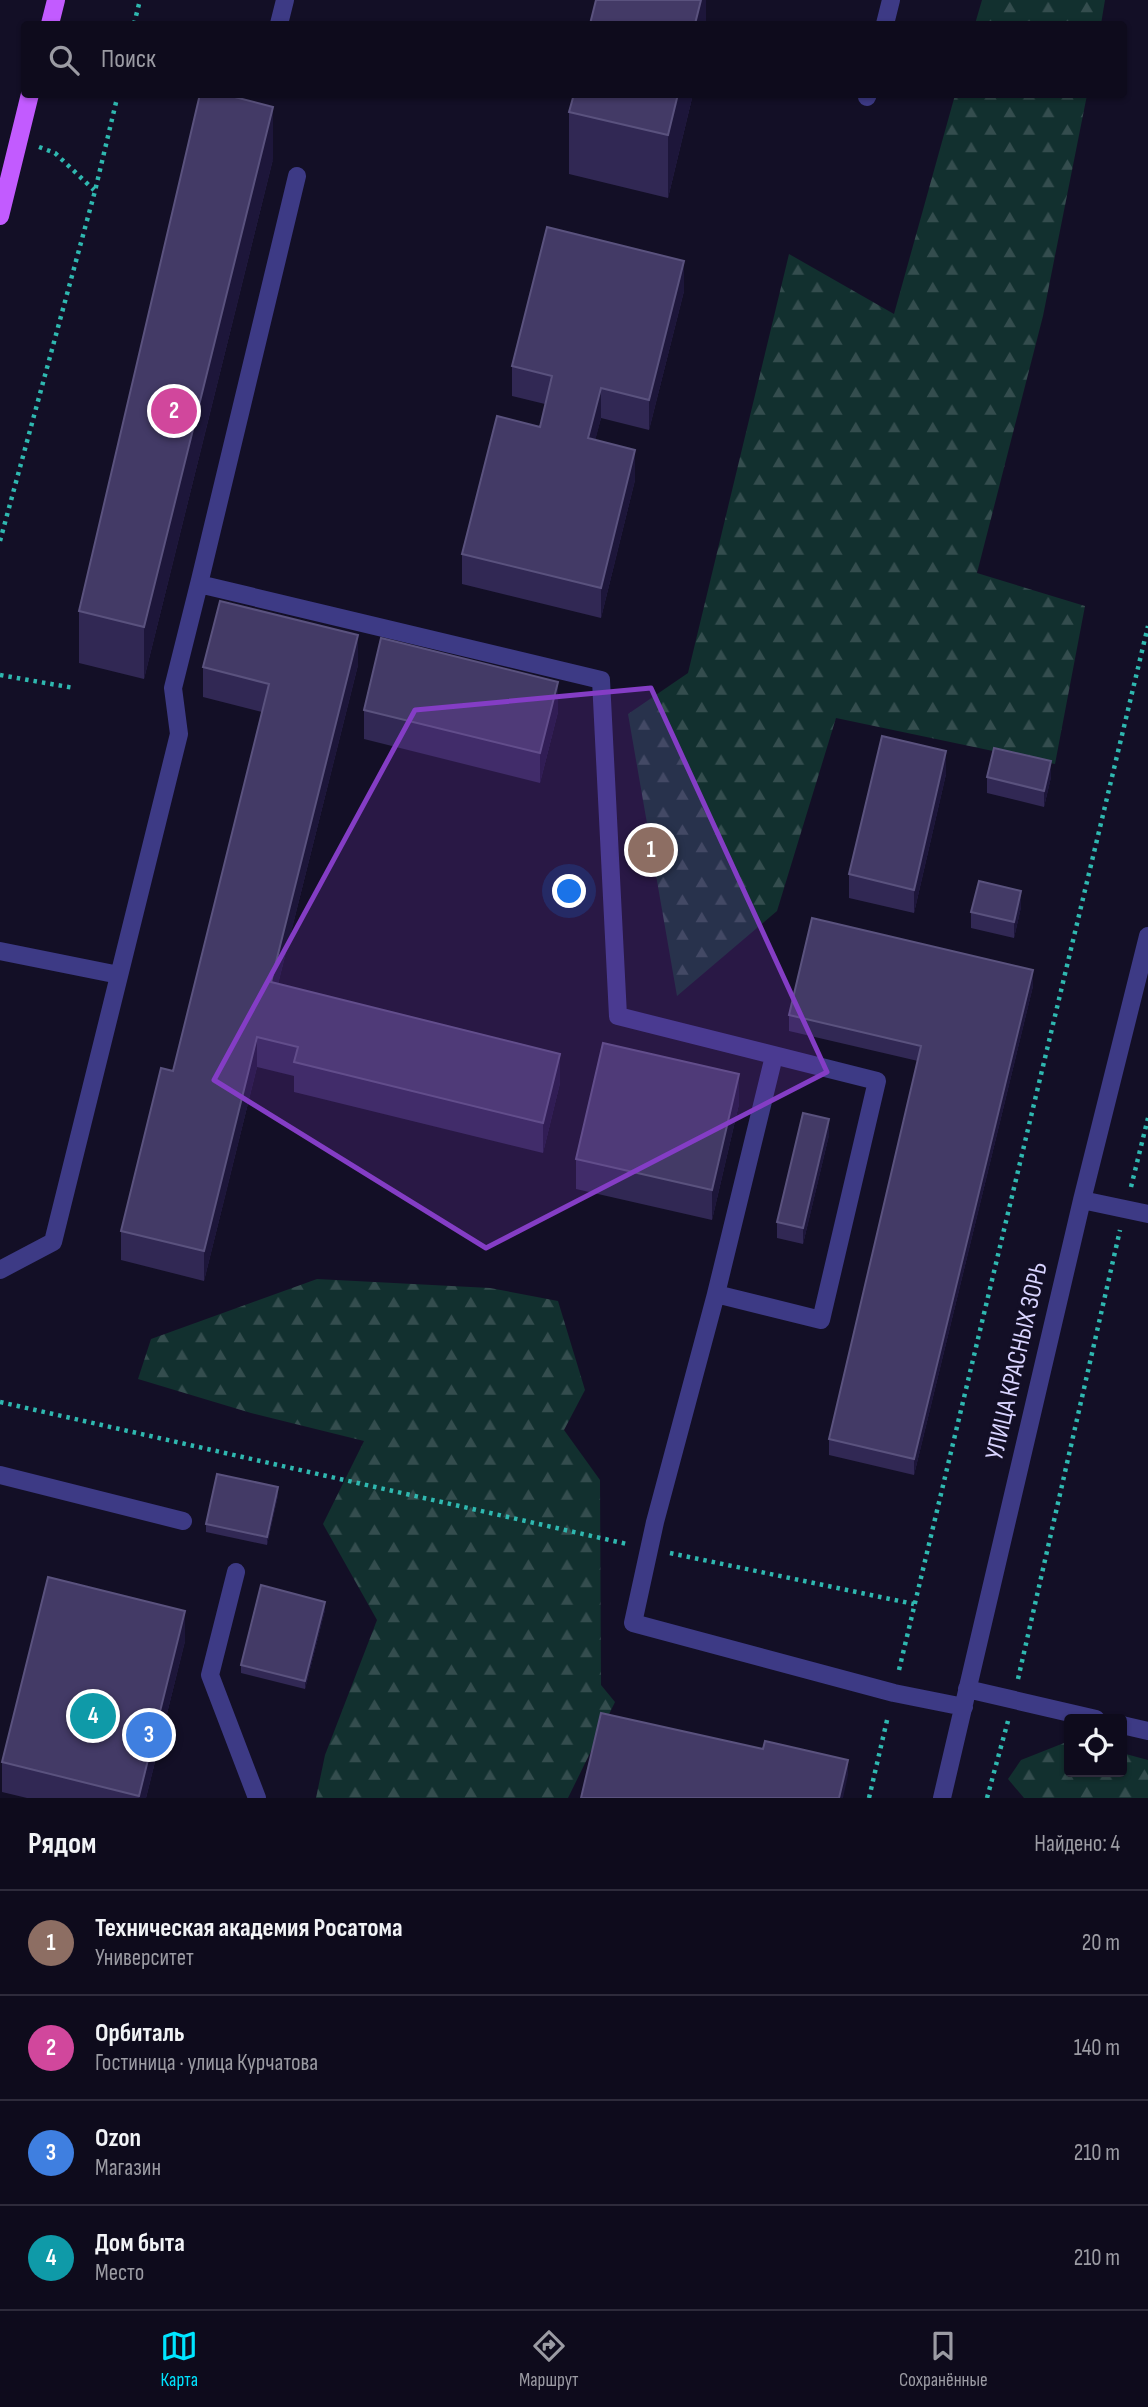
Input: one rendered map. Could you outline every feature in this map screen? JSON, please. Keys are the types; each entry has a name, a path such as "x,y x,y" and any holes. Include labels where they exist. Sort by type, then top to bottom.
{"main road":[{"path":"51,21 56,0"},
{"path":"0,216 29,98"}],"street":[{"path":"280,21 285,0"},
{"path":"886,21 891,0"},
{"path":"0,1270 53,1242 179,734 173,688 297,176"},
{"path":"200,584 601,680 618,1016 877,1081 821,1320 716,1294"},
{"name":"УЛИЦА КРАСНЫХ ЗОРЬ","path":"942,1798 1082,1200 1148,936"},
{"path":"0,951 119,975"},
{"path":"774,1056 716,1294 649,1549 633,1623 894,1693 1013,1701 1073,1714"},
{"path":"1082,1200 1148,1214"},
{"path":"0,1475 183,1521"},
{"path":"236,1572 210,1675 257,1798"},
{"path":"1127,1726 1148,1731"}],"path":[{"path":"136,21 140,0"},
{"path":"0,541 95,191 117,98"},
{"path":"18,139 55,153 95,191"},
{"path":"869,1798 1148,626"},
{"path":"0,675 74,688"},
{"path":"987,1798 1013,1701 1148,1118"},
{"path":"0,1402 649,1549 914,1604"}],"highlighted area":[{"path":"651,688 827,1072 486,1248 214,1080 415,710"}],"green space":[{"path":"982,0 1105,0 1102,21 976,21"},
{"path":"954,98 1086,98 1043,316 977,573 1085,606 1055,764 836,718 777,911 677,996 628,714 688,673 789,254 894,314"},
{"path":"317,1279 490,1288 558,1301 585,1390 564,1430 600,1480 601,1685 615,1702 568,1798 316,1798 325,1755 377,1620 323,1524 364,1441 251,1413 138,1379 151,1339"},
{"path":"1064,1743 1064,1777 1127,1777 1127,1754 1148,1760 1148,1798 1024,1798 1008,1779 1021,1760"}],"building":[{"path":"596,0 701,0 696,21 591,21"},
{"path":"199,98 238,98 273,107 144,627 79,611"},
{"path":"573,98 677,98 668,135 569,112"},
{"path":"547,227 684,261 649,400 601,388 588,438 635,450 601,588 462,554 497,416 540,427 552,376 512,366"},
{"path":"220,601 358,635 271,982 560,1054 543,1123 294,1062 298,1047 257,1037 204,1251 121,1231 161,1068 173,1071 269,684 203,667"},
{"path":"381,638 558,682 540,753 364,710"},
{"path":"882,736 946,751 914,890 849,874"},
{"path":"994,748 1051,761 1044,791 987,777"},
{"path":"979,881 1021,891 1014,922 971,912"},
{"path":"812,918 1033,970 914,1459 829,1439 921,1046 789,1015"},
{"path":"603,1043 739,1074 712,1190 576,1159"},
{"path":"803,1113 829,1119 803,1228 777,1222"},
{"path":"217,1474 278,1487 267,1537 206,1524"},
{"path":"48,1577 185,1611 139,1796 2,1762"},
{"path":"261,1585 325,1602 305,1681 241,1665"},
{"path":"601,1713 763,1749 765,1741 848,1760 839,1798 581,1798"}],"place":[{"name":"Орбиталь","path":"174,411"},
{"name":"Техническая академия Росатома","path":"651,850"},
{"name":"Дом быта","path":"93,1716"},
{"name":"Ozon","path":"149,1735"}]}
